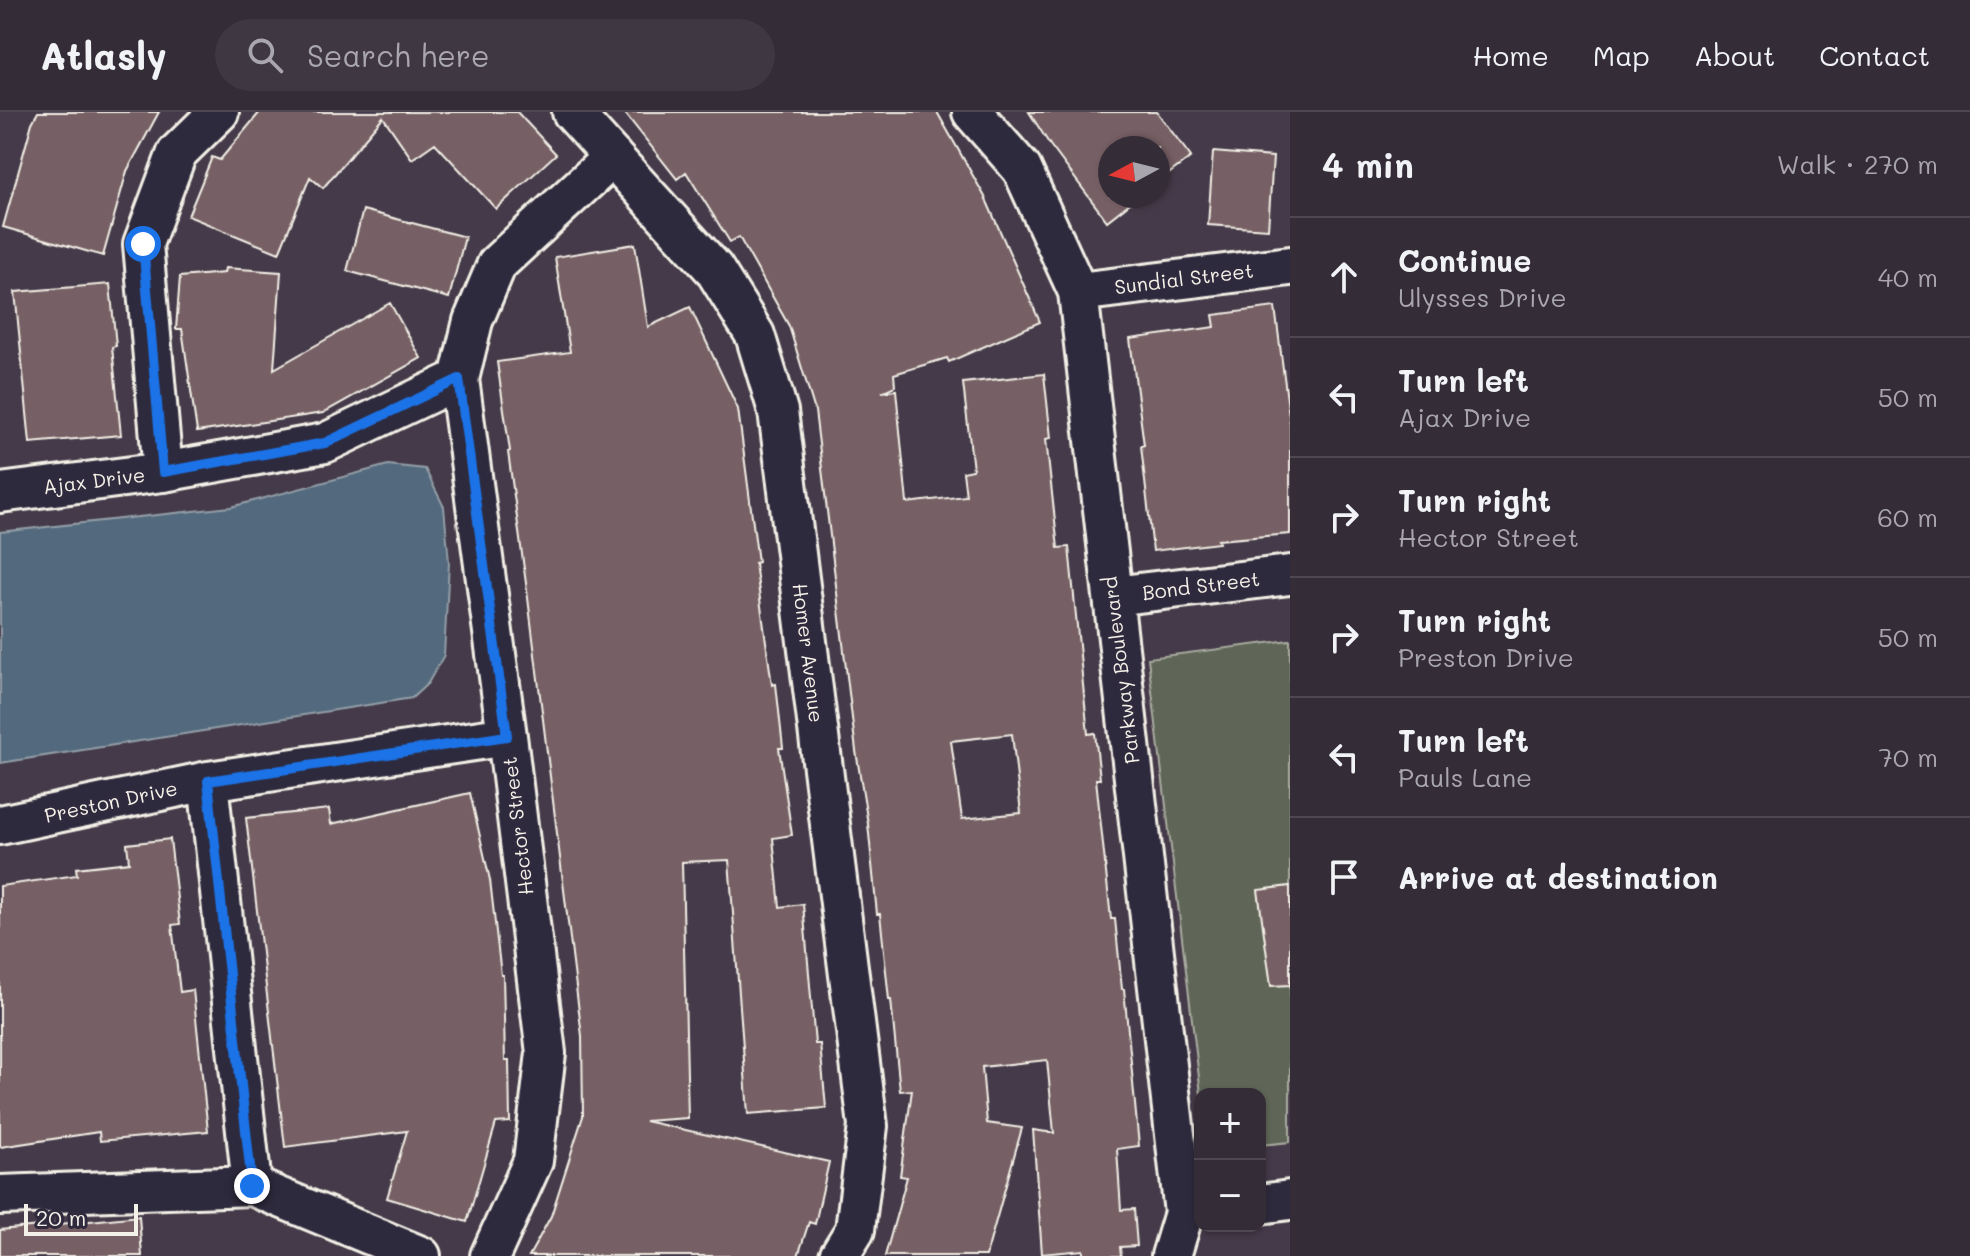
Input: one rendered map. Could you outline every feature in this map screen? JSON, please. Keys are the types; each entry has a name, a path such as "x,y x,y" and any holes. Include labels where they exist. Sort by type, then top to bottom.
{"street":[{"path":"163,472 143,244 177,153 219,112"},
{"name":"Homer Avenue","path":"572,112 714,269 755,335 778,411 868,1126 855,1230 839,1256"},
{"name":"Parkway Boulevard","path":"972,112 1022,169 1078,292 1113,596 1192,1212 1171,1256"},
{"name":"Hector Street","path":"490,1256 533,1161 546,1053 459,379 473,321 497,264 613,157"},
{"name":"Sundial Street","path":"1078,292 1290,266"},
{"name":"Ajax Drive","path":"0,493 163,472 325,443 459,379"},
{"name":"Bond Street","path":"1113,596 1290,575"},
{"name":"Preston Drive","path":"0,825 208,781 507,736"},
{"path":"208,781 252,1186"},
{"path":"0,1195 252,1186 421,1256"},
{"path":"1266,1203 1290,1200"}],"green space":[{"path":"1290,640 1290,1142 1266,1144 1266,1088 1200,1088 1148,658"}],"water":[{"path":"388,465 425,469 444,507 449,562 444,655 428,683 412,698 0,763 0,532 231,507"}],"building":[{"path":"38,112 159,112 127,171 103,256 3,227 32,123"},
{"path":"260,112 517,112 556,154 496,209 435,143 412,159 383,117 323,188 310,177 279,253 188,216 212,157 220,160"},
{"path":"624,112 937,112 985,197 1040,322 949,362 947,358 894,374 895,386 882,392 896,390 907,503 966,496 963,472 973,470 963,383 1044,374 1051,438 1046,439 1058,548 1069,547 1088,734 1095,733 1100,779 1096,779 1111,919 1115,919 1124,989 1139,1146 1117,1149 1121,1210 1134,1209 1137,1246 1120,1247 1121,1256 1083,1256 1083,1250 1042,1254 1033,1130 1054,1133 1047,1060 982,1067 987,1123 1022,1128 986,1256 885,1256 907,1177 900,1176 912,1090 900,1091 815,411 789,326 739,237 730,242 686,172 677,179","holes":["1012,734 1021,813 962,819 951,741"]},
{"path":"1029,112 1157,112 1191,157 1170,173 1170,136 1098,136 1098,208 1124,208 1107,221"},
{"path":"1213,152 1273,157 1268,229 1208,225"},
{"path":"363,210 465,237 449,298 347,271"},
{"path":"635,244 648,327 690,307 738,409 758,562 755,563 772,685 776,684 783,748 779,748 792,835 773,838 780,907 803,904 815,1044 820,1044 826,1108 748,1114 729,860 682,862 688,1118 645,1121 829,1162 815,1224 809,1222 798,1256 529,1256 551,1216 583,1116 582,1036 497,362 570,352 555,257"},
{"path":"225,268 281,272 274,369 390,303 421,358 323,413 197,432 182,329 176,329 180,277 224,273"},
{"path":"110,284 116,346 112,347 121,435 30,443 15,292"},
{"path":"1275,307 1290,423 1290,534 1218,540 1219,543 1153,551 1141,446 1144,445 1130,339 1215,327 1213,315"},
{"path":"470,793 490,880 503,975 510,1122 496,1123 467,1222 387,1198 407,1131 285,1147 246,818 329,809 331,824"},
{"path":"170,839 180,924 172,925 180,992 193,990 208,1131 100,1141 99,1132 0,1147 0,886 77,875 76,868 129,862 127,844"},
{"path":"1290,886 1290,985 1271,986 1258,890"},
{"path":"139,1216 142,1256 0,1256 0,1230"}],"route":[{"path":"143,244 163,472 325,443 459,379 507,736 208,781 252,1186"}]}
